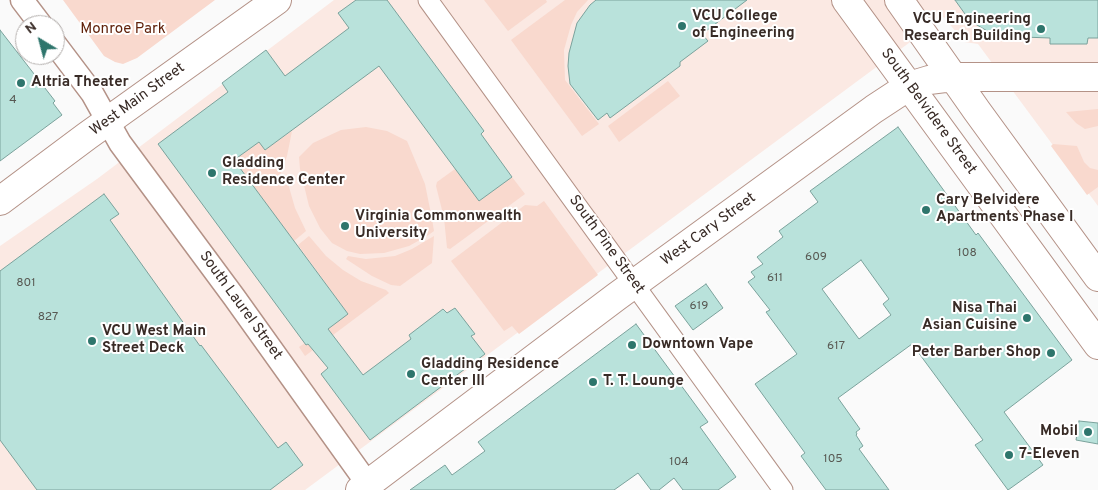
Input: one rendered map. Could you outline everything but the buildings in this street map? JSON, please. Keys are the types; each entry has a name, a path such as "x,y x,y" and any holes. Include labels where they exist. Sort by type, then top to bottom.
{"main road":[{"name":"West Main Street","path":"0,201 277,0"},
{"name":"South Belvidere Street","path":"846,0 1098,345"},
{"path":"899,0 1098,277"},
{"name":"West Cary Street","path":"367,488 635,284 879,105 909,86 929,80 953,77 1098,77"}],"street":[{"path":"22,0 33,15"},
{"name":"South Pine Street","path":"428,0 783,490"},
{"name":"South Laurel Street","path":"65,57 92,93 120,143 238,302 367,488"}],"shaded area":[{"name":"Virginia Commonwealth University","path":"334,0 1098,0 1098,206 978,44 964,42 944,17 305,490 0,490 0,246 97,179"}],"green space":[{"name":"Monroe Park","path":"63,0 215,0 137,58 123,64 104,56"},
{"path":"484,0 546,0 547,2 508,31"},
{"path":"565,0 588,0 577,12 564,50 565,80 599,124 582,136 511,40"},
{"path":"668,81 680,96 619,142 608,126"},
{"path":"1098,109 1098,126 1085,129 1076,123 1066,112"},
{"path":"366,127 387,131 407,141 425,184 434,231 409,246 384,253 360,254 347,251 332,243 320,228 309,206 300,169 299,157 313,143 341,130"},
{"path":"292,131 287,156 279,178 284,180 287,174 295,208 306,231 294,241 234,160 259,142 265,150"},
{"path":"1053,144 1077,146 1084,162 1090,168 1098,170 1098,187 1087,195 1051,146"},
{"path":"455,169 479,201 512,177 525,194 450,249 447,248 444,218 436,186 437,182"},
{"path":"544,201 598,275 519,334 512,326 504,331 451,261 525,205 537,206"},
{"path":"309,236 326,256 343,270 361,281 386,290 389,293 305,356 299,347 305,343 307,345 348,314 298,245"},
{"path":"434,236 432,263 400,286 391,285 372,276 346,259 348,256 366,259 395,256 412,249"}],"place":[{"name":"VCU College of Engineering","path":"682,26"},
{"name":"VCU Engineering Research Building","path":"1041,29"},
{"name":"Altria Theater","path":"21,83"},
{"name":"Gladding Residence Center","path":"212,173"},
{"name":"Cary Belvidere Apartments Phase I","path":"926,210"},
{"name":"Virginia Commonwealth University","path":"345,226"},
{"name":"Nisa Thai Asian Cuisine","path":"1027,318"},
{"name":"VCU West Main Street Deck","path":"92,341"},
{"name":"Downtown Vape","path":"632,345"},
{"name":"Peter Barber Shop","path":"1051,353"},
{"name":"Gladding Residence Center III","path":"411,374"},
{"name":"T. T. Lounge","path":"593,382"},
{"name":"Mobil","path":"1088,432"},
{"name":"7-Eleven","path":"1009,455"}]}
